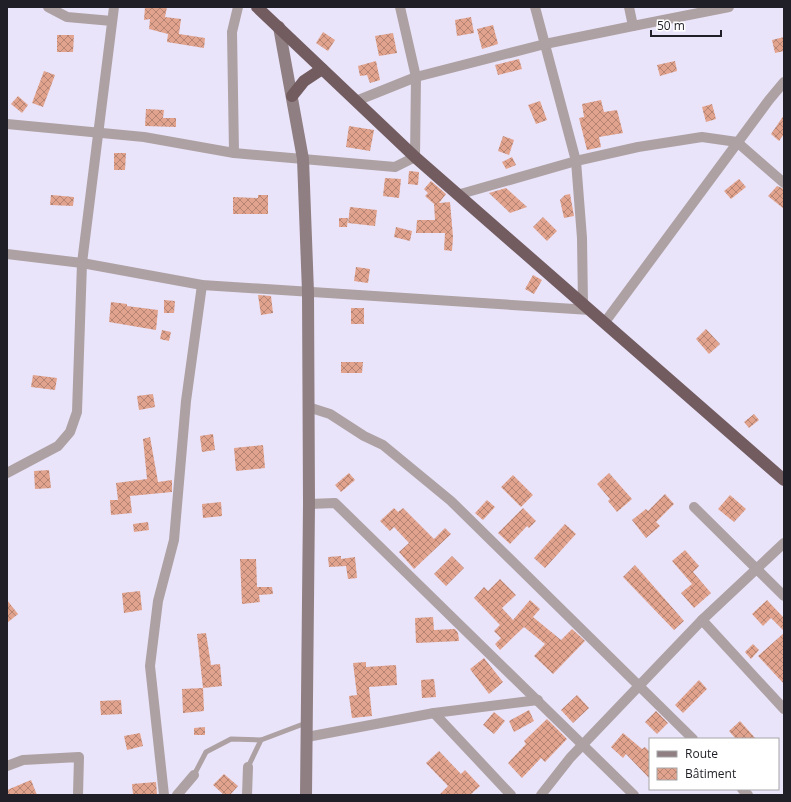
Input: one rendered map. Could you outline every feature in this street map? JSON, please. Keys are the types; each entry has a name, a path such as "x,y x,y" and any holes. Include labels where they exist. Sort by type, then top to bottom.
{"highway":[{"path":"257,7 457,195 605,322 784,480"},
{"path":"292,96 304,81 322,69"}],"main road":[{"path":"279,27 303,159 308,292 309,504 306,795"}],"street":[{"path":"48,7 67,17 112,20"},
{"path":"7,473 58,446 70,432 77,412 82,263 97,133 114,7"},
{"path":"234,153 232,32 238,7"},
{"path":"7,124 144,137 234,153 395,167 415,157 416,77 400,7"},
{"path":"7,254 82,263 202,285 587,307 576,161 535,7"},
{"path":"629,7 633,26"},
{"path":"356,101 416,77 545,44 725,7"},
{"path":"605,322 784,82"},
{"path":"457,195 576,161 638,147 702,137 738,142 784,183"},
{"path":"164,795 150,666 158,601 174,540 186,401 202,285"},
{"path":"308,407 330,414 364,436 383,445 451,501 692,738"},
{"path":"309,504 335,503 634,795"},
{"path":"694,506 784,596"},
{"path":"541,795 570,758 702,620 784,543"},
{"path":"702,620 784,709"},
{"path":"307,737 434,713 538,700"},
{"path":"434,713 511,795"},
{"path":"7,766 23,760 79,757 78,795"},
{"path":"247,795 248,767"},
{"path":"177,795 194,775"}],"lane":[{"path":"194,775 206,752 231,739 261,740 307,722"},
{"path":"248,767 261,740"}],"building":[{"path":"145,7 167,7 165,17 181,19 179,34 205,38 204,48 167,42 168,34 149,29 150,19 144,20"},
{"path":"471,17 474,33 457,36 455,20"},
{"path":"493,25 498,44 482,49 477,29"},
{"path":"323,32 335,40 328,51 316,43"},
{"path":"393,33 397,53 379,56 375,36"},
{"path":"57,35 74,35 73,52 57,52"},
{"path":"784,37 784,51 775,53 772,40"},
{"path":"519,59 522,69 498,75 495,65"},
{"path":"376,61 380,80 370,83 367,75 360,76 358,66"},
{"path":"675,61 677,71 660,76 657,65"},
{"path":"44,71 55,75 43,107 32,103"},
{"path":"18,96 28,105 22,113 11,104"},
{"path":"601,100 604,112 617,110 623,133 599,137 601,147 587,150 579,118 584,117 582,104"},
{"path":"540,101 547,120 536,124 528,105"},
{"path":"712,104 716,119 706,122 702,107"},
{"path":"146,109 164,110 163,118 176,118 176,127 145,126"},
{"path":"784,115 784,134 779,141 771,134"},
{"path":"349,126 374,130 370,151 346,147"},
{"path":"503,136 514,140 509,155 498,151"},
{"path":"114,153 126,153 125,170 114,170"},
{"path":"512,157 516,165 506,169 502,162"},
{"path":"409,171 419,172 418,185 408,184"},
{"path":"385,178 401,179 399,198 383,196"},
{"path":"739,179 746,187 731,199 724,191"},
{"path":"431,181 446,194 439,203 450,202 453,237 452,251 444,250 445,233 416,233 417,220 435,220 434,204 425,196 428,193 424,189"},
{"path":"777,186 784,189 784,209 768,196"},
{"path":"506,188 527,207 510,213 489,193"},
{"path":"570,194 574,216 564,218 560,200 565,195"},
{"path":"51,195 74,197 73,206 50,205"},
{"path":"258,195 268,195 268,214 233,214 233,197 258,198"},
{"path":"350,207 377,210 375,226 348,223"},
{"path":"543,217 557,231 547,241 533,227"},
{"path":"339,218 348,218 347,227 339,227"},
{"path":"396,227 412,231 410,241 394,237"},
{"path":"356,267 370,269 368,283 354,281"},
{"path":"533,275 542,280 534,294 525,289"},
{"path":"258,295 271,296 273,313 261,315"},
{"path":"164,300 175,301 174,313 164,313"},
{"path":"111,302 127,304 127,306 158,310 156,330 109,322"},
{"path":"351,308 364,308 364,324 351,324"},
{"path":"706,329 720,344 709,354 696,339"},
{"path":"162,330 171,332 169,341 160,339"},
{"path":"341,362 363,362 362,373 341,373"},
{"path":"33,375 57,378 55,390 31,387"},
{"path":"153,394 155,407 139,410 137,396"},
{"path":"754,414 759,420 749,428 744,422"},
{"path":"213,434 215,450 202,452 200,436"},
{"path":"150,437 158,482 172,480 172,492 130,496 132,513 111,515 110,500 118,500 116,483 147,479 143,439"},
{"path":"263,445 265,468 236,471 234,448"},
{"path":"49,470 51,488 35,489 34,471"},
{"path":"349,473 355,480 341,492 335,485"},
{"path":"609,473 632,499 617,512 608,501 610,499 597,484"},
{"path":"513,475 533,495 521,507 501,487"},
{"path":"665,494 674,504 656,522 660,526 646,538 632,520 646,509 648,511"},
{"path":"730,495 746,509 734,522 718,509"},
{"path":"487,500 495,507 483,520 475,513"},
{"path":"221,502 222,516 203,518 202,504"},
{"path":"394,508 398,512 403,508 434,539 445,528 451,534 414,569 399,552 409,543 394,527 390,531 380,521"},
{"path":"523,508 536,521 529,528 527,526 510,544 498,533"},
{"path":"148,522 149,530 134,532 133,524"},
{"path":"565,524 576,534 545,568 534,558"},
{"path":"685,550 699,566 693,572 711,593 694,608 681,593 692,584 672,561"},
{"path":"341,556 341,559 355,557 357,578 348,579 346,566 329,567 328,557"},
{"path":"452,556 464,568 446,586 434,574"},
{"path":"240,559 256,559 257,587 272,587 273,594 259,595 260,602 242,604"},
{"path":"635,565 684,621 674,630 623,577"},
{"path":"500,579 516,595 502,608 513,620 530,600 540,609 533,617 561,640 572,629 585,641 553,674 534,656 545,644 524,627 500,650 495,644 501,638 494,631 500,625 474,598 484,587 488,591"},
{"path":"140,591 142,610 124,613 122,593"},
{"path":"7,600 18,614 7,623"},
{"path":"767,600 784,618 784,631 771,618 763,626 752,614"},
{"path":"433,617 434,630 455,629 458,633 459,641 416,643 415,618"},
{"path":"206,633 211,665 220,664 222,686 203,688 197,634"},
{"path":"784,633 784,684 758,656"},
{"path":"753,644 759,650 751,659 745,652"},
{"path":"484,658 503,682 489,694 470,669"},
{"path":"366,662 366,667 396,665 397,685 369,687 372,716 352,718 349,696 357,695 353,663"},
{"path":"434,679 436,697 422,698 421,680"},
{"path":"699,680 707,689 683,713 675,705"},
{"path":"203,688 204,711 183,713 182,689"},
{"path":"577,695 589,708 573,723 561,710"},
{"path":"121,700 122,714 101,715 100,701"},
{"path":"529,710 534,721 514,732 509,721"},
{"path":"656,711 668,723 657,734 645,722"},
{"path":"494,712 505,721 494,734 483,725"},
{"path":"547,719 567,739 545,762 541,758 522,778 508,763 526,744 524,741"},
{"path":"740,721 755,738 735,738 729,731"},
{"path":"205,727 205,735 194,735 194,728"},
{"path":"140,733 143,746 127,750 124,736"},
{"path":"623,733 642,749 645,747 649,751 649,778 626,754 623,758 611,747"},
{"path":"439,751 461,774 465,770 480,786 470,795 439,795 448,786 426,763"},
{"path":"224,774 238,786 230,795 224,795 213,785"},
{"path":"31,780 37,795 7,795 7,790"},
{"path":"156,782 157,795 133,795 132,784"}]}
